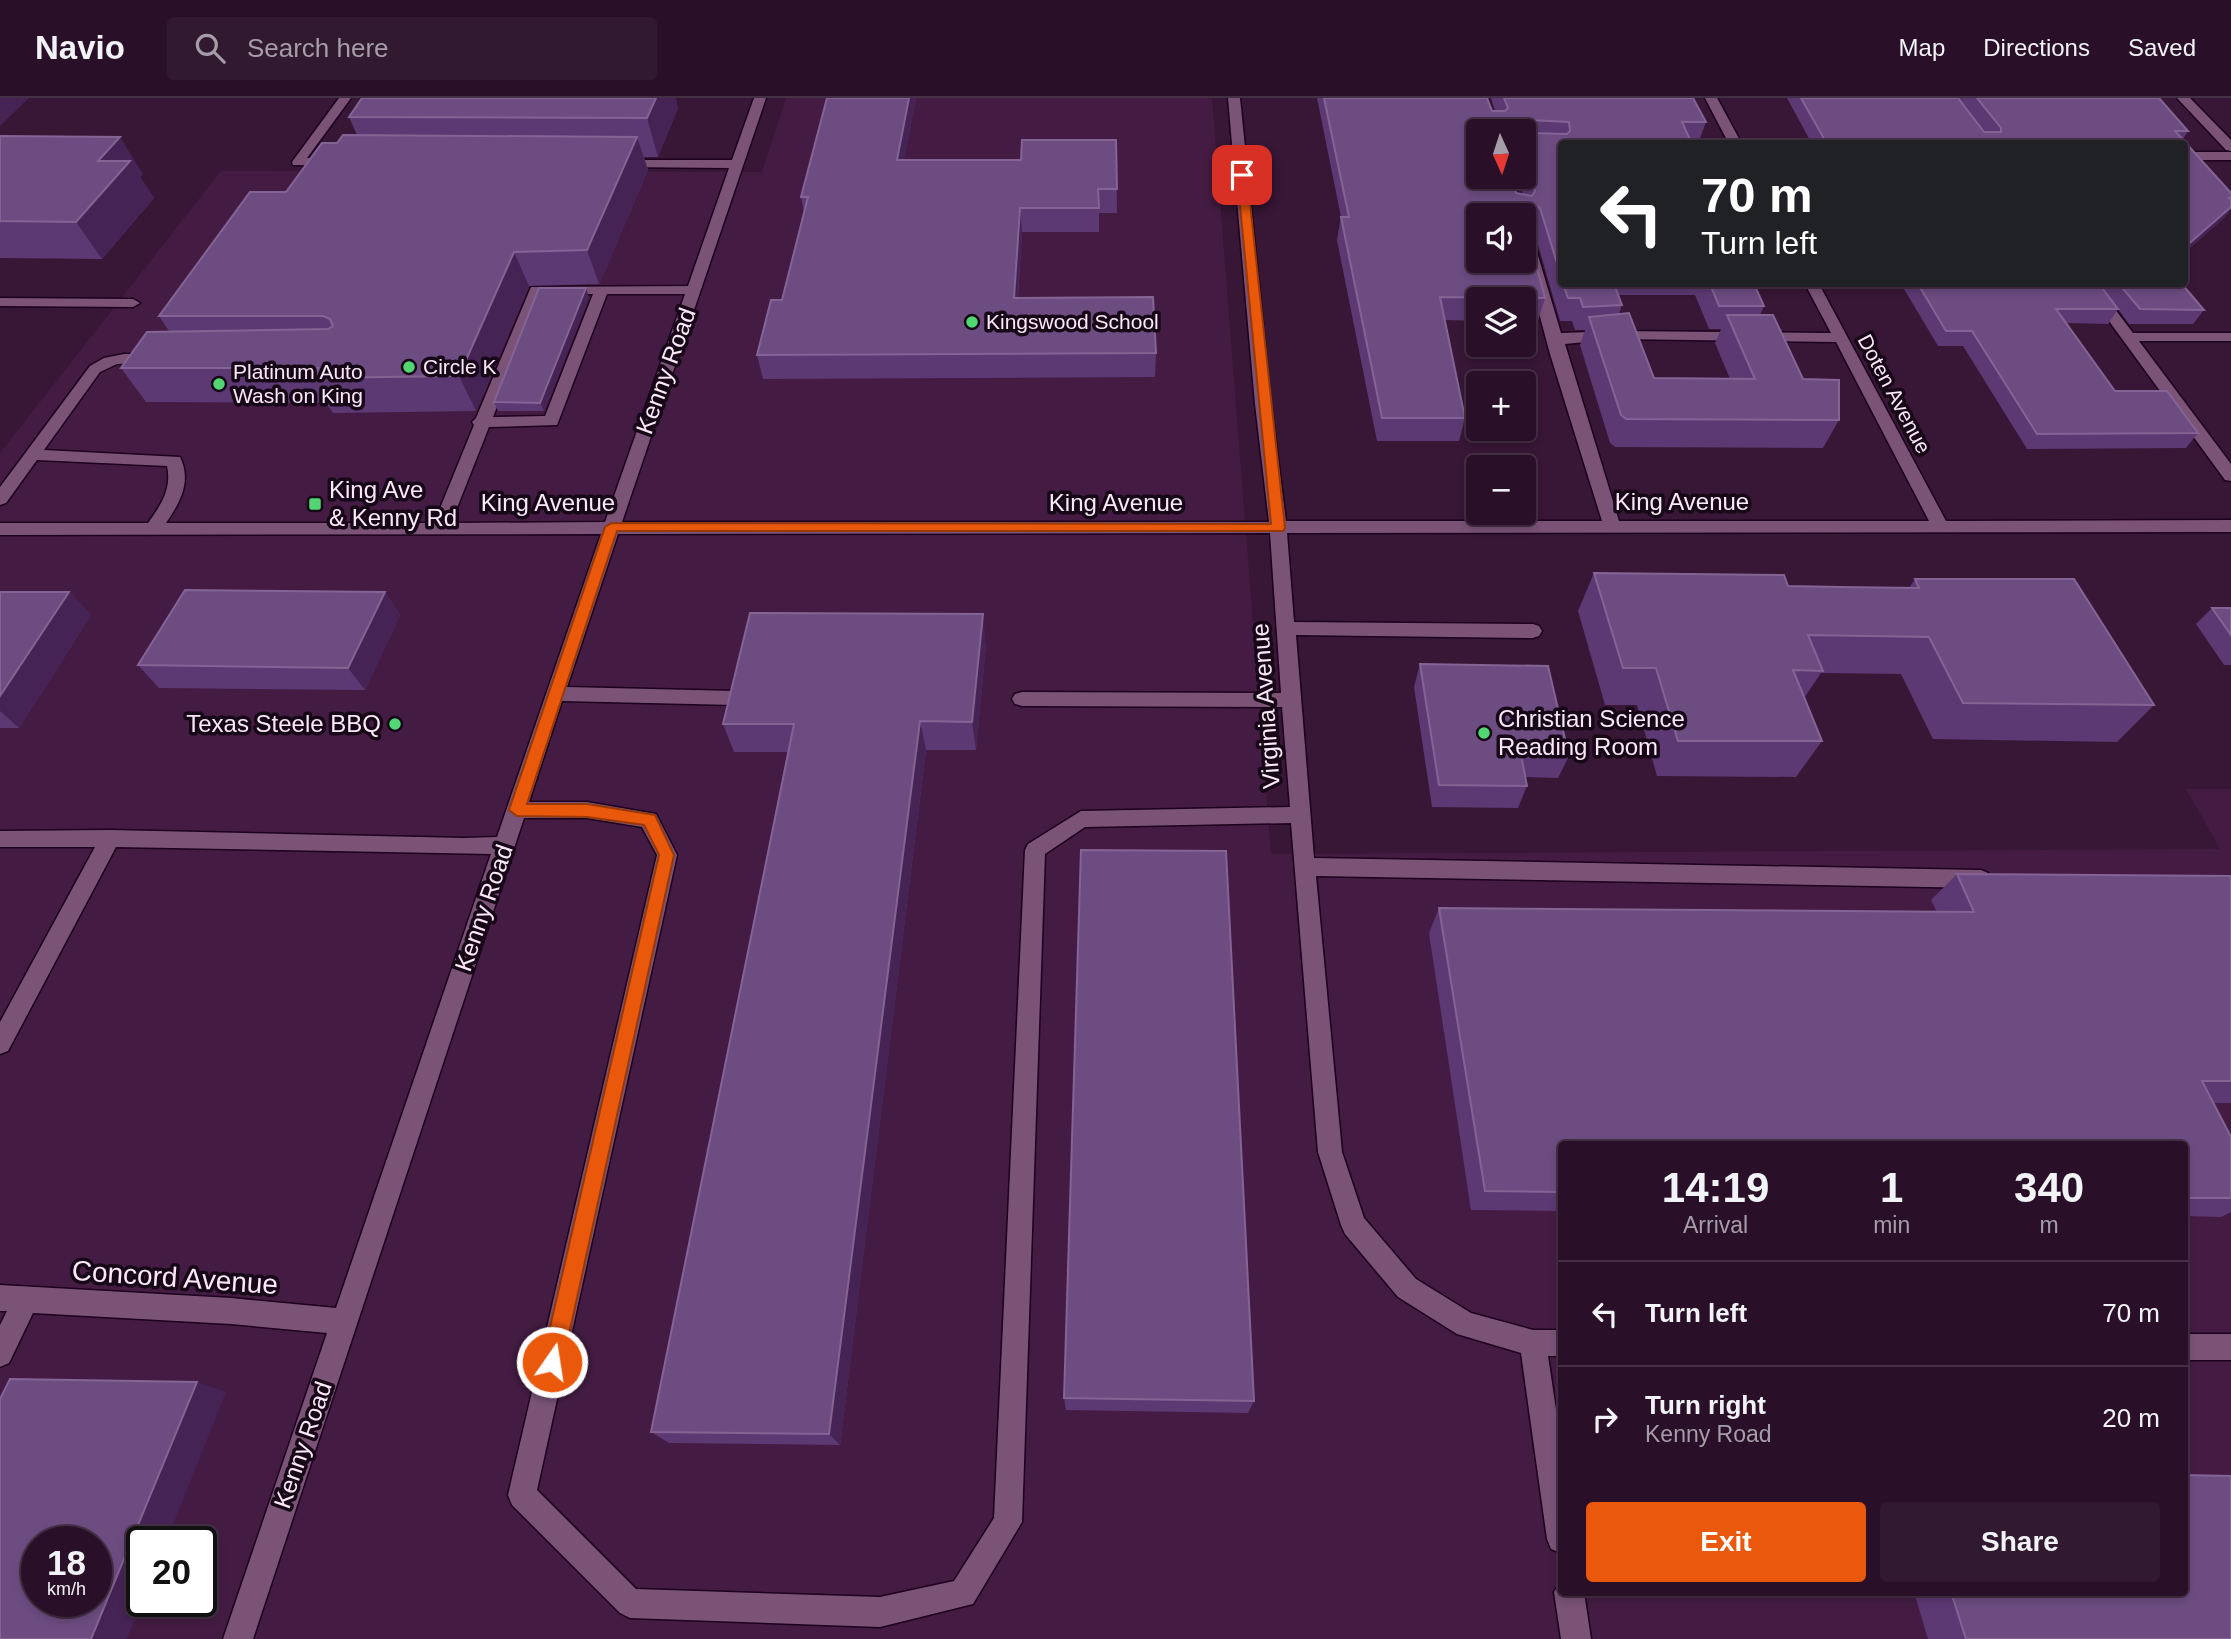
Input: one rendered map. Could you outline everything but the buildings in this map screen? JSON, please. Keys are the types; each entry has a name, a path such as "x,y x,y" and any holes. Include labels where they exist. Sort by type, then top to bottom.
{"street":[{"path":"345,98 298,162 353,162"},
{"name":"Kenny Road","path":"239,1639 555,694 760,98"},
{"name":"Virginia Avenue","path":"1234,98 1278,528 1318,1038 1330,1152 1354,1225 1406,1288 1466,1325 1532,1343 1558,1343"},
{"path":"1711,98 1734,140"},
{"path":"2183,98 2231,147"},
{"path":"2188,156 2231,156"},
{"path":"600,163 738,164"},
{"path":"1536,273 1612,527"},
{"name":"Doten Avenue","path":"1814,287 1940,525"},
{"path":"2091,287 2231,476"},
{"path":"480,422 551,421 602,289"},
{"path":"439,528 536,290 695,289"},
{"path":"0,302 133,303"},
{"path":"1557,344 1560,338 1580,335 1840,338"},
{"path":"2129,337 2231,337"},
{"path":"0,499 95,369 105,361 116,359 170,359"},
{"path":"33,455 174,461 178,478 173,500 153,528"},
{"name":"King Avenue","path":"0,529 2231,526"},
{"path":"1286,628 1533,631"},
{"path":"555,694 735,698"},
{"path":"1022,699 1291,701"},
{"path":"517,810 587,810 649,820 667,855 522,1495 630,1603 880,1612 963,1594 1008,1522 1035,850 1081,818 1300,815"},
{"path":"0,839 110,838 464,847 505,845"},
{"path":"0,1044 110,838"},
{"path":"1304,867 1996,879"},
{"name":"Concord Avenue","path":"0,1298 231,1311 345,1322"},
{"path":"0,1354 27,1298"},
{"path":"1532,1343 1558,1519"},
{"path":"2188,1347 2231,1347"},
{"path":"1570,1596 1576,1639"}],"shaded area":[{"path":"786,98 1212,98 1271,854 2220,849 2186,789 2231,789 2231,1639 0,1639 0,453 221,171 762,172"}],"place":[{"name":"Kingswood School","path":"972,322"},
{"name":"Circle K","path":"409,367"},
{"name":"Platinum Auto Wash on King","path":"219,384"},
{"name":"King Ave & Kenny Rd","path":"315,504"},
{"name":"Texas Steele BBQ","path":"395,724"},
{"name":"Christian Science Reading Room","path":"1484,733"}],"route":[{"path":"552,1362 667,855 649,820 587,810 517,810 612,527 1278,528 1242,175"}]}
